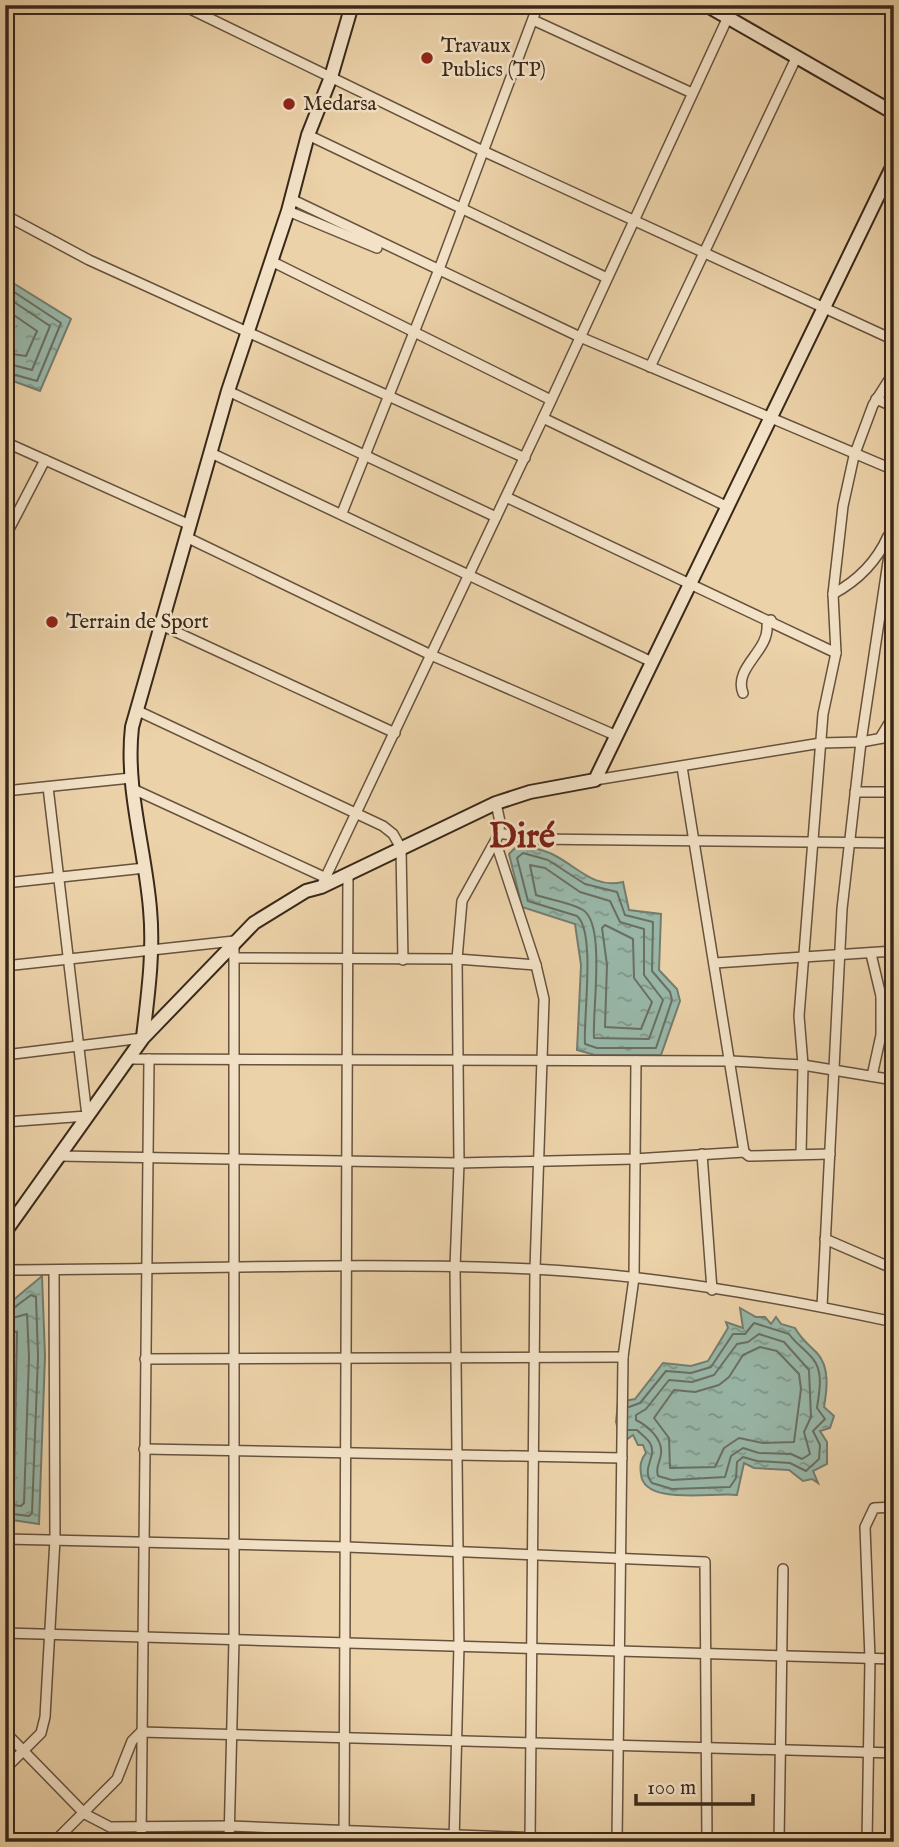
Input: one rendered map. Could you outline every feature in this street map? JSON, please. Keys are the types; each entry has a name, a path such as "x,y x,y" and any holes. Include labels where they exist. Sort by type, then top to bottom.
{"main road":[{"path":"143,1038 153,950 145,868 132,783 130,742 136,710 228,391 289,205 308,135 331,77 352,5"},
{"path":"706,5 894,113"},
{"path":"5,1232 143,1038 234,941 279,906 323,882 348,873 496,803 530,792 595,780 894,163"}],"street":[{"path":"182,5 483,152 826,307 894,341"},
{"path":"342,513 438,272 538,5"},
{"path":"5,791 132,783 323,882 525,458 727,17"},
{"path":"533,20 692,93"},
{"path":"650,367 797,56"},
{"path":"308,135 461,211 607,278"},
{"path":"289,205 394,255"},
{"path":"289,205 580,337 854,456 894,470"},
{"path":"5,215 89,260 525,458"},
{"path":"271,261 551,400"},
{"path":"801,1154 803,1065 799,1016 823,714 836,653 833,594 843,506 854,456 876,399 894,372"},
{"path":"228,391 496,517"},
{"path":"876,399 894,407"},
{"path":"543,418 728,507"},
{"path":"5,442 188,531 431,656 617,736"},
{"path":"211,453 652,662"},
{"path":"5,537 45,460"},
{"path":"506,497 836,653"},
{"path":"833,594 852,584 868,566 882,549 892,526"},
{"path":"822,1307 839,957 861,741 892,526"},
{"path":"743,693 740,686 743,674 768,634 767,626 771,620"},
{"path":"161,625 395,733"},
{"path":"136,710 383,826 401,848 403,960"},
{"path":"880,738 894,715"},
{"path":"595,780 821,743 894,736"},
{"path":"894,765 891,792 894,816"},
{"path":"682,767 744,1152"},
{"path":"5,1122 88,1116 48,787"},
{"path":"855,792 891,792"},
{"path":"454,1838 459,1645 455,1267 459,1163 457,960 462,901 496,844 499,833 496,803"},
{"path":"499,833 532,839 894,844"},
{"path":"496,844 536,965 544,999 535,1269 530,1840"},
{"path":"5,883 145,868"},
{"path":"344,1842 348,873"},
{"path":"5,966 234,941 234,1640 229,1842"},
{"path":"715,963 804,960 894,951"},
{"path":"871,954 881,996 881,1035 872,1076"},
{"path":"234,958 457,960 536,965"},
{"path":"881,996 894,1004"},
{"path":"5,1055 143,1038"},
{"path":"127,1059 731,1061 803,1065 894,1080"},
{"path":"141,1842 144,1270 149,1059"},
{"path":"617,1841 622,1650 623,1357 634,1278 636,1061"},
{"path":"59,1156 459,1163 634,1159 744,1152 749,1156 830,1154"},
{"path":"702,1154 712,1290"},
{"path":"825,1239 894,1269"},
{"path":"5,1270 345,1267 535,1269 634,1278 822,1307 894,1322"},
{"path":"5,1769 43,1727 51,1635 55,1539 54,1270"},
{"path":"145,1359 623,1357"},
{"path":"145,1450 622,1458"},
{"path":"867,1842 870,1659 865,1527 874,1508 894,1507"},
{"path":"5,1539 347,1548 705,1562 707,1842"},
{"path":"779,1842 783,1569"},
{"path":"5,1633 783,1653 894,1659"},
{"path":"5,1732 85,1814 110,1827 229,1826 344,1830 454,1838 641,1842"},
{"path":"54,1842 85,1814 117,1779 132,1741 141,1732 894,1753"}],"water":[{"path":"5,278 71,319 40,391 5,378"},
{"path":"519,844 552,854 594,879 612,883 623,882 629,910 661,914 659,970 677,989 680,1001 661,1055 595,1055 577,1050 581,965 575,924 522,907 509,854"},
{"path":"42,1276 45,1356 39,1524 5,1519 5,1307"},
{"path":"740,1308 756,1317 765,1317 771,1324 776,1317 781,1324 795,1328 821,1359 827,1386 824,1407 834,1416 830,1428 820,1431 827,1442 827,1464 813,1471 818,1483 812,1479 803,1481 789,1470 754,1468 744,1463 737,1495 681,1495 654,1490 645,1484 641,1474 641,1463 646,1453 643,1445 638,1445 633,1435 622,1443 616,1422 618,1402 635,1399 663,1363 691,1366 708,1361 728,1328 726,1322 743,1328"}],"place":[{"name":"Travaux Publics (TP)","path":"427,58"},
{"name":"Medarsa","path":"289,104"},
{"name":"Terrain de Sport","path":"52,622"}],"district":[{"name":"Diré","path":"522,837"}]}
